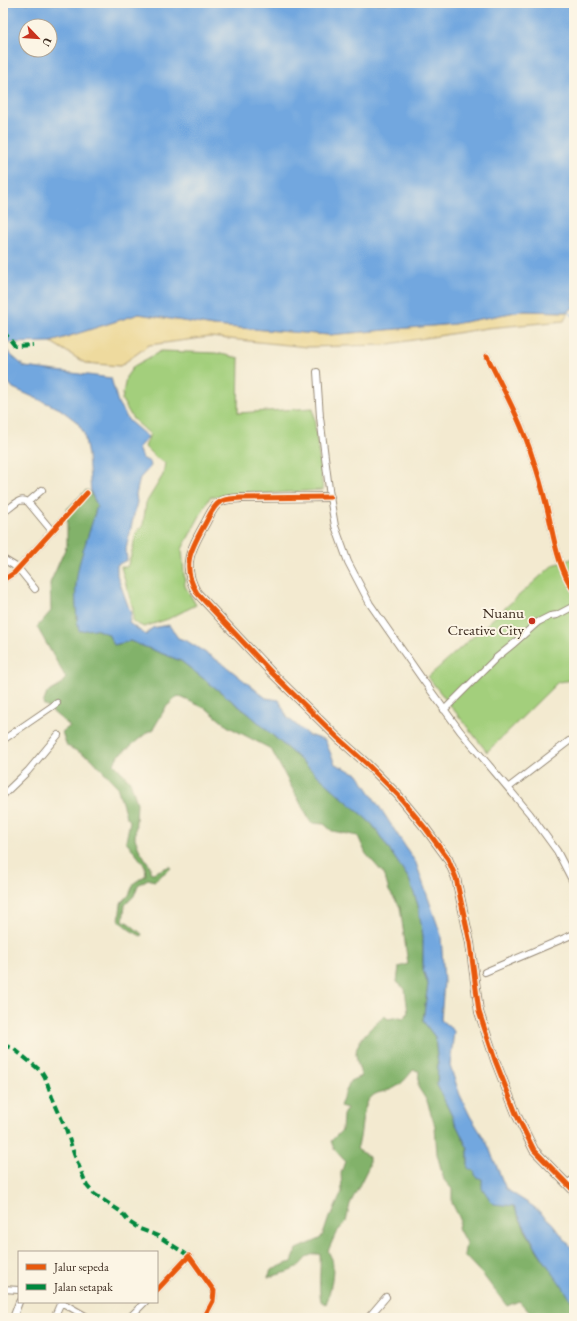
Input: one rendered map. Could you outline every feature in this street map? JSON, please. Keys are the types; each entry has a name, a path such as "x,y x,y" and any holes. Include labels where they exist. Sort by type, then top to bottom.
{"street":[{"path":"487,356 514,408 524,432 545,500 557,557 564,575 574,591"},
{"path":"317,372 320,417 335,526 342,548 355,576 370,604 444,710 482,758 530,814 557,851 574,884"},
{"path":"28,502 42,490"},
{"path":"3,580 14,573 87,493"},
{"path":"330,497 241,498 219,503 213,509 192,548 188,567 190,580 197,593 272,673 398,795 448,859 456,878 470,943 478,1012 495,1060 517,1116 534,1150 574,1191"},
{"path":"3,512 20,500 24,500 28,502 52,531"},
{"path":"3,559 18,568 35,589"},
{"path":"444,710 496,658 512,646 538,622 550,616 557,615 574,606"},
{"path":"3,740 57,703"},
{"path":"3,795 28,771 58,735"},
{"path":"508,788 569,741"},
{"path":"485,972 574,934"},
{"path":"566,1184 574,1179"},
{"path":"158,1289 190,1256 214,1291 213,1301 204,1318"},
{"path":"3,1289 18,1290"},
{"path":"368,1318 386,1297"},
{"path":"13,1318 19,1303"},
{"path":"54,1318 61,1303"},
{"path":"63,1303 84,1317"},
{"path":"129,1318 144,1303"}],"green space":[{"path":"161,351 216,353 239,358 238,413 313,408 323,490 210,497 182,549 185,586 196,605 168,619 144,627 133,622 133,609 121,567 127,567 136,533 143,525 146,503 163,475 165,463 155,457 145,447 150,434 133,419 122,400 126,377 134,366"},
{"path":"86,490 91,493 97,505 82,555 78,576 76,590 77,620 108,634 114,645 130,641 181,661 250,715 372,824 409,879 418,905 423,936 423,970 428,984 423,1021 435,1037 438,1065 437,1085 468,1149 468,1168 474,1171 514,1206 525,1230 538,1252 566,1291 574,1305 574,1318 535,1318 519,1301 507,1306 483,1275 464,1255 466,1243 458,1228 460,1219 452,1203 452,1189 444,1180 437,1154 435,1126 427,1101 418,1087 419,1071 413,1070 395,1087 371,1097 365,1107 357,1149 369,1157 369,1166 350,1204 346,1222 336,1233 328,1251 332,1259 333,1270 326,1304 321,1301 320,1296 320,1254 308,1256 293,1270 268,1277 271,1270 286,1263 292,1262 297,1249 320,1239 342,1192 341,1173 345,1161 334,1149 331,1141 342,1130 343,1115 347,1108 340,1106 350,1081 361,1076 356,1054 359,1043 367,1032 385,1016 388,1019 399,1017 404,1018 408,1013 405,989 397,982 399,967 408,964 400,907 389,891 384,874 366,854 358,836 332,831 324,824 311,823 271,749 227,726 207,709 178,696 166,707 152,731 149,731 117,757 114,764 130,781 137,803 135,838 139,849 150,866 150,872 153,873 170,866 171,868 154,881 148,879 138,885 134,896 125,905 123,921 127,922 142,934 141,936 130,930 119,921 121,903 129,895 134,883 146,875 145,866 126,841 130,821 126,816 117,786 91,758 67,746 62,732 70,726 43,704 47,693 58,687 66,678 37,627 51,611 50,583 67,545 67,509"},
{"name":"Nuanu Creative City","path":"574,558 574,680 558,682 487,752 428,677 553,565"}],"sand":[{"path":"521,311 568,312 564,321 487,328 383,345 307,347 210,337 149,345 120,366 85,363 51,342 139,314 214,326 329,335 454,324"}],"water":[{"path":"3,3 574,3 574,307 568,312 521,311 454,324 329,335 214,326 139,314 51,342 3,343"},
{"path":"3,346 25,367 111,378 118,403 129,421 148,437 138,448 142,458 150,462 151,466 140,478 136,495 137,502 126,549 127,560 117,565 117,575 131,614 129,623 146,635 152,628 169,625 178,638 187,641 223,664 266,698 279,700 287,717 308,735 325,740 335,764 358,774 416,863 441,935 444,982 441,1020 454,1031 450,1066 460,1095 470,1116 487,1143 506,1189 534,1207 552,1223 574,1251 574,1305 538,1251 514,1206 493,1204 482,1188 482,1179 476,1177 474,1171 468,1168 468,1149 437,1085 438,1065 435,1037 423,1021 428,984 423,970 423,936 418,905 409,879 372,824 250,715 181,661 130,641 114,645 108,634 95,629 79,631 76,598 77,573 97,505 91,493 88,456 84,433 77,422 60,409 13,388 3,376"}],"waterway":[{"path":"568,312 574,316"}],"marked path":[{"path":"3,331 15,346 33,345"},
{"path":"3,1045 13,1048 42,1072 66,1129 87,1186 94,1194 120,1211 129,1222 140,1229 158,1236 189,1256"}],"cycle path":[{"path":"487,356 528,443 542,489 560,561 568,581 574,591"},
{"path":"3,580 14,573 87,493"},
{"path":"330,497 241,498 227,499 220,502 212,511 196,540 190,556 189,574 192,583 197,593 272,673 398,795 448,859 456,878 470,943 479,1012 495,1060 517,1116 534,1150 574,1191"},
{"path":"158,1289 189,1256 214,1291 213,1301 204,1318"}],"place":[{"name":"Nuanu Creative City","path":"532,621"}]}
